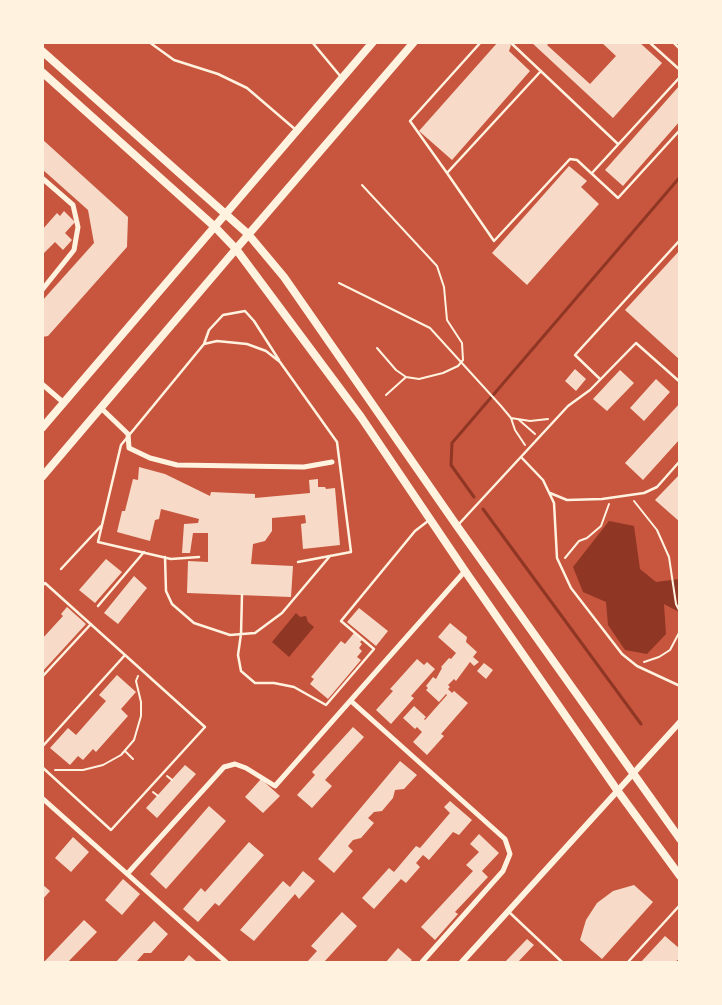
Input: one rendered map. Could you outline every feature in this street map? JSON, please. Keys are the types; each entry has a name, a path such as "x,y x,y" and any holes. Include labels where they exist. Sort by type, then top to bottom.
{"main road":[{"path":"42,428 373,42"},
{"path":"42,478 248,234 414,42"},
{"path":"42,51 248,234 284,277 457,526 680,839"},
{"path":"42,72 215,227 236,249 361,417 617,790 680,876"}],"street":[{"path":"42,178 73,205 78,227 74,250 42,290"},
{"path":"42,384 64,403"},
{"path":"101,408 128,434 129,448 150,458 177,465 304,467 332,462"},
{"path":"128,873 224,767 235,764 246,768 275,786 465,571"},
{"path":"351,702 505,839 510,854 504,872 422,962"},
{"path":"462,962 680,722"},
{"path":"42,798 226,962"}],"lane":[{"path":"148,42 174,60 218,74 247,88 297,131"},
{"path":"312,42 342,78"},
{"path":"480,42 410,121 494,241 570,159 577,160 618,198 680,130"},
{"path":"510,42 618,144"},
{"path":"649,42 680,70"},
{"path":"673,42 680,48"},
{"path":"447,173 541,71"},
{"path":"592,173 680,77"},
{"path":"600,379 574,355 680,240"},
{"path":"199,557 171,559 98,542 121,445 128,434 204,344 209,330 223,315 245,311 254,321 280,362 337,442 351,552 298,562"},
{"path":"204,344 216,341 246,344 266,351 280,362"},
{"path":"457,526 568,406 590,390 636,343 680,382"},
{"path":"521,457 543,480 554,503 557,558 571,588 622,654 635,664 680,686"},
{"path":"549,492 567,500 610,498 644,493 657,487 680,461"},
{"path":"242,595 241,634 238,655 241,671 255,683 274,683 294,687 326,705 374,649 341,622 415,531 430,520"},
{"path":"61,569 102,524"},
{"path":"98,606 144,552"},
{"path":"165,557 166,591 172,604 194,623 230,636 255,633 282,613 330,556"},
{"path":"42,586 45,583 205,726 111,830 44,769"},
{"path":"42,677 90,624"},
{"path":"42,747 125,654"},
{"path":"628,962 680,905"},
{"path":"508,911 562,962"}],"path":[{"path":"362,185 437,266 444,287 447,320 462,343 462,362 443,373 419,379 406,377 396,370 377,348"},
{"path":"339,283 430,328 511,418 522,442 529,448"},
{"path":"386,395 406,377"},
{"path":"511,418 530,421 557,418"},
{"path":"518,420 539,437"},
{"path":"632,494 635,502 656,530 669,557 676,604 680,612"},
{"path":"560,564 579,541 587,538 601,526 608,511 610,498"},
{"path":"635,664 649,661 670,650 680,631"},
{"path":"44,769 83,770 102,765 121,755 134,740 141,716 136,681 141,669"},
{"path":"124,751 134,759"}],"shaded area":[{"path":"609,521 634,526 640,569 656,582 679,579 679,612 664,604 666,634 647,654 625,650 608,625 606,602 583,592 573,567"},
{"path":"296,613 300,617 306,616 308,622 314,627 289,657 272,642"}],"building":[{"path":"498,42 508,42 511,45 509,51 530,71 452,160 419,131"},
{"path":"531,42 550,42 547,45 590,84 616,56 601,42 639,42 662,63 613,118"},
{"path":"680,85 680,121 623,186 605,170"},
{"path":"42,139 128,217 127,247 48,336 42,337 42,301 94,243 88,210 42,169"},
{"path":"569,166 587,181 581,187 599,204 527,285 492,253"},
{"path":"64,211 75,222 65,233 72,240 63,250 55,242 42,255 42,230 57,213 60,216"},
{"path":"680,250 680,360 625,310"},
{"path":"575,369 586,379 576,391 565,381"},
{"path":"620,370 634,383 607,411 593,399"},
{"path":"656,379 670,392 644,421 630,408"},
{"path":"680,403 680,439 643,480 625,463"},
{"path":"139,467 165,474 210,496 211,492 255,494 255,498 310,493 309,480 318,479 318,487 325,487 326,489 335,488 340,545 303,549 301,524 306,523 305,515 272,518 272,531 265,541 253,544 251,564 293,566 291,597 187,593 188,561 208,562 208,533 193,533 190,553 182,553 184,524 198,523 199,519 161,509 159,519 155,520 150,541 117,532 122,511 125,511 133,479 138,480"},
{"path":"680,474 680,522 655,500"},
{"path":"106,559 122,572 95,603 79,590"},
{"path":"134,576 147,588 118,624 104,613"},
{"path":"67,607 86,624 42,672 42,639 63,616 61,614"},
{"path":"359,608 388,631 376,646 347,622"},
{"path":"450,623 467,637 466,642 477,652 473,657 479,662 474,666 470,662 456,681 454,679 448,685 450,687 448,689 452,693 454,691 468,703 441,734 444,736 427,755 413,742 422,732 417,727 415,729 403,718 414,706 426,717 425,720 447,695 439,702 426,690 428,688 426,686 433,677 436,679 441,667 456,653 438,637"},
{"path":"354,633 362,640 359,648 362,651 357,657 361,660 328,699 310,684 314,679 311,677 341,641 345,644"},
{"path":"417,659 424,665 427,662 435,669 411,696 414,698 391,724 376,710 393,691 390,689"},
{"path":"484,663 493,670 486,679 477,671"},
{"path":"117,675 136,692 121,709 128,716 96,752 93,749 83,760 78,756 70,765 50,748 68,728 76,735 106,701 99,695"},
{"path":"353,727 364,737 325,780 332,786 312,808 297,795 315,775 312,772"},
{"path":"400,761 417,775 404,789 395,790 393,798 382,811 374,812 368,818 374,823 361,838 353,840 348,846 353,851 334,873 318,859"},
{"path":"185,765 196,774 157,818 146,808"},
{"path":"261,779 280,796 263,813 245,797"},
{"path":"450,801 472,820 459,835 453,832 429,860 423,855 416,863 420,867 406,883 401,879 374,909 362,898 389,868 394,872 416,846 420,848 450,813 444,807"},
{"path":"209,806 226,821 166,889 150,874"},
{"path":"479,834 499,853 482,871 488,877 455,912 458,914 435,940 421,927 473,871 466,865 479,852 470,844"},
{"path":"73,837 89,852 71,872 55,858"},
{"path":"249,842 264,855 219,906 215,903 198,922 183,909 201,888 205,892"},
{"path":"303,871 315,881 299,899 295,894 254,941 240,930 283,881 290,887"},
{"path":"123,879 140,894 122,915 105,900"},
{"path":"42,884 50,891 42,900"},
{"path":"634,885 653,902 602,959 580,940 586,920 597,903 613,891"},
{"path":"342,912 357,926 324,962 307,962 317,951 311,946"},
{"path":"84,920 97,932 68,962 44,962"},
{"path":"154,921 168,934 151,953 144,953 136,962 116,962"},
{"path":"665,936 680,949 680,958 675,962 641,962"},
{"path":"527,939 534,945 518,962 505,962"},
{"path":"398,948 412,960 409,962 386,962"},
{"path":"189,955 197,962 183,962"}],"waterway":[{"path":"474,497 451,465 452,443 680,177"},
{"path":"483,509 641,724"}]}
